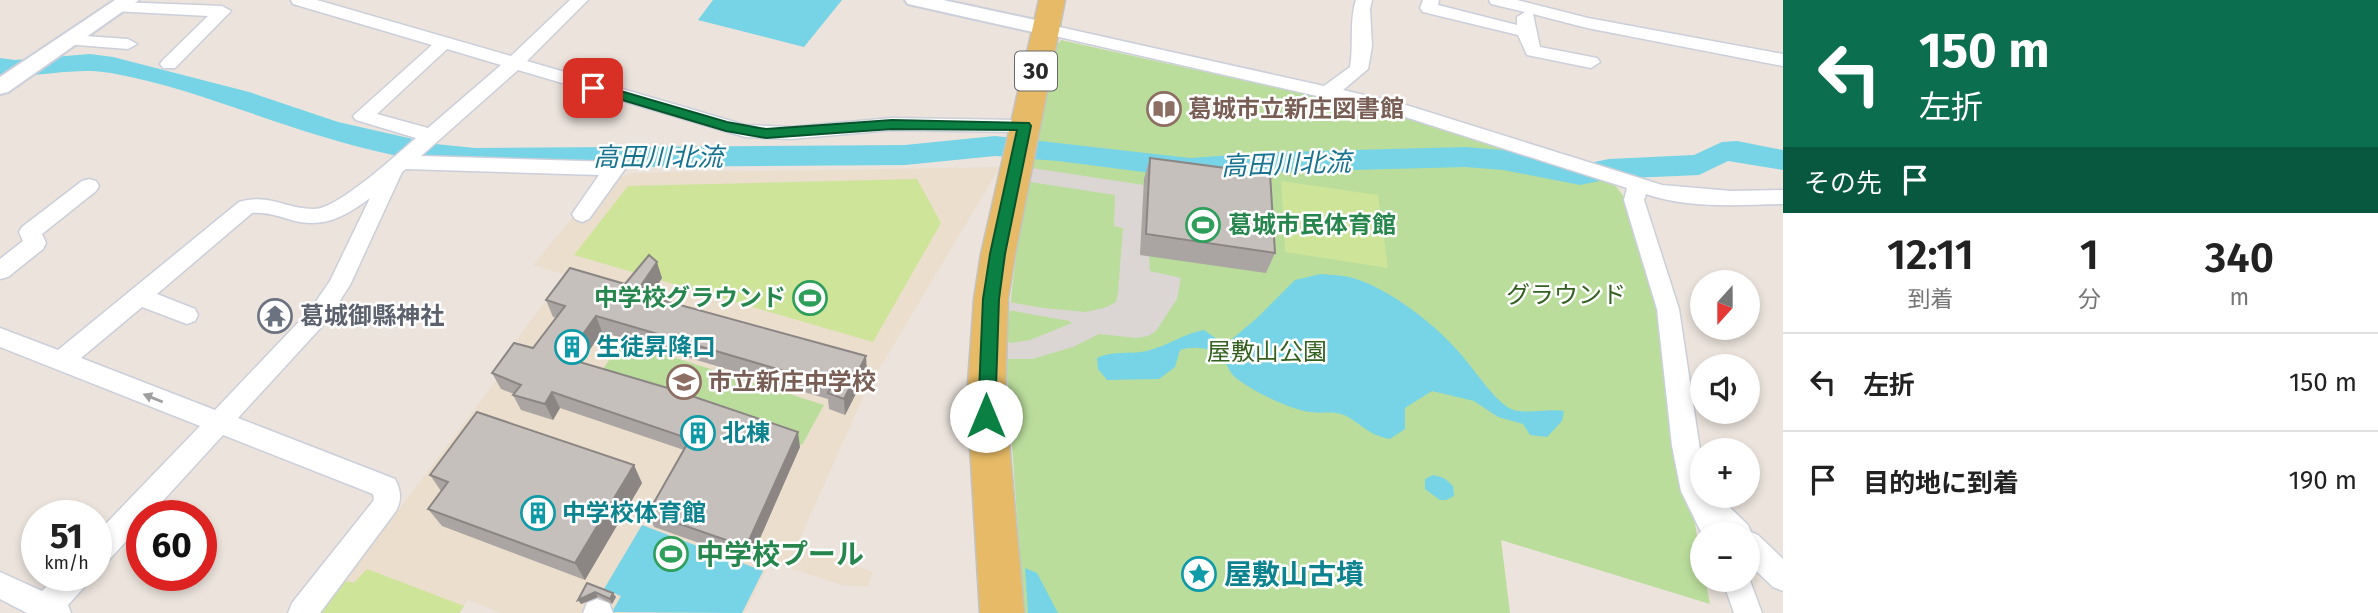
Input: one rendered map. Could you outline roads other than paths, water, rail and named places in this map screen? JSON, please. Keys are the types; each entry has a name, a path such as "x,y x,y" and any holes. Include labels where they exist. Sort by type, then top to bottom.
{"main road":[{"name":"30","path":"1002,613 988,454 988,341 998,254 1052,0"}],"street":[{"path":"299,0 726,126 766,134 892,124 1021,141"},
{"path":"315,218 331,214 401,162 514,64 580,0"},
{"path":"915,0 1399,109 1661,192 1731,198 1783,197"},
{"path":"1328,92 1359,69 1363,46 1361,9 1364,0"},
{"path":"1431,0 1429,8 1526,32"},
{"path":"1497,0 1526,7 1586,45"},
{"path":"1571,0 1586,45"},
{"path":"8,82 124,4 222,12 169,64"},
{"path":"1526,7 1526,32 1533,51 1586,45 1783,60"},
{"path":"70,40 128,44"},
{"path":"432,136 362,116 445,42"},
{"path":"401,162 615,169 582,214"},
{"path":"112,537 318,316 339,285 401,162"},
{"path":"1638,185 1634,200 1668,309 1690,471"},
{"path":"0,271 35,243 30,232 89,186"},
{"path":"60,362 246,207 256,204 367,230"},
{"path":"137,296 187,314"},
{"path":"0,337 216,424 386,487 387,503 302,613"},
{"path":"1711,508 1726,522"},
{"path":"1760,556 1783,578"},
{"path":"0,585 48,611 64,591"},
{"path":"1741,592 1748,613"}],"water":[{"path":"713,0 842,0 804,47 698,20"},
{"path":"1321,274 1368,283 1398,300 1442,334 1505,406 1523,411 1564,411 1562,421 1547,437 1530,435 1523,424 1498,417 1474,401 1432,391 1405,408 1405,429 1390,439 1372,433 1343,415 1293,408 1272,399 1236,378 1217,353 1204,349 1180,350 1175,367 1159,379 1107,380 1098,369 1097,358 1116,353 1147,351 1204,330 1217,339 1231,340 1295,280"},
{"path":"1433,475 1444,478 1453,486 1454,496 1440,500 1425,489 1425,479"},
{"name":"中学校プール","path":"642,525 763,571 742,613 612,612 621,596 604,589"},
{"path":"1025,568 1037,573 1058,613 1028,613"}],"waterway":[{"name":"高田川北流","path":"0,66 15,68 90,62 113,65 239,98 332,130 435,154 475,158 905,155 995,146 1190,168 1277,162 1465,157 1503,160 1580,175 1609,169 1699,165 1722,152 1737,151 1783,160"}],"place":[{"name":"葛城市立新庄図書館","path":"1164,109"},
{"name":"葛城市民体育館","path":"1203,225"},
{"name":"中学校グラウンド","path":"810,298"},
{"name":"葛城御縣神社","path":"275,316"},
{"name":"生徒昇降口","path":"572,347"},
{"name":"市立新庄中学校","path":"684,382"},
{"name":"北棟","path":"698,433"},
{"name":"中学校体育館","path":"538,513"},
{"name":"中学校プール","path":"671,554"},
{"name":"屋敷山古墳","path":"1199,574"}],"park label":[{"name":"グラウンド","path":"1566,295"},
{"name":"屋敷山公園","path":"1267,352"}]}
